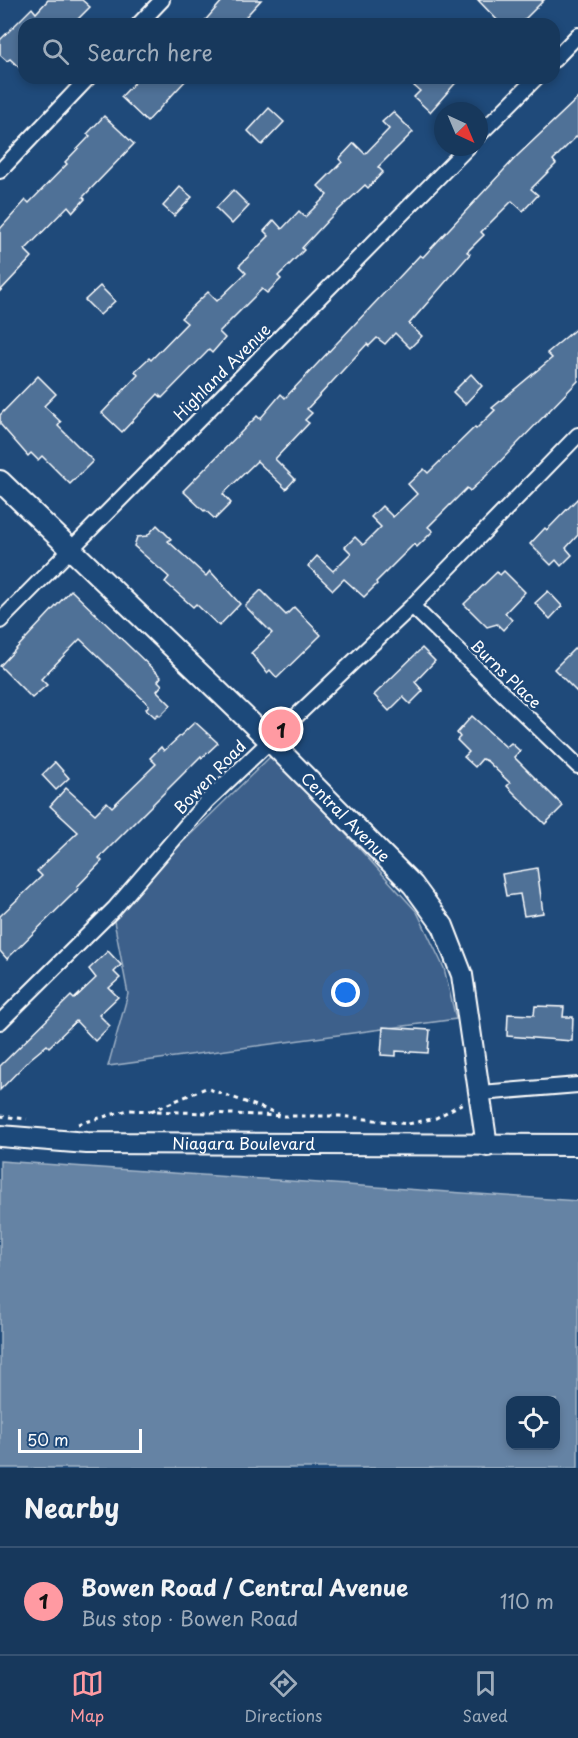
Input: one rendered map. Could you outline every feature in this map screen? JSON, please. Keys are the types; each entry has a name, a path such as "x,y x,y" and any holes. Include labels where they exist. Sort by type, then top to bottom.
{"main road":[{"name":"Central Avenue","path":"0,481 269,740 413,885 443,926 462,975 487,1146"},
{"name":"Niagara Boulevard","path":"0,1136 87,1143 578,1145"}],"street":[{"path":"145,18 162,0"},
{"path":"560,54 578,35"},
{"path":"0,171 82,84"},
{"path":"488,126 530,84"},
{"name":"Highland Avenue","path":"0,621 459,156"},
{"name":"Bowen Road","path":"0,1022 114,909 207,801 412,606 578,435"},
{"name":"Burns Place","path":"412,606 578,766"},
{"path":"481,1093 578,1085"}],"path":[{"path":"149,1112 206,1088 284,1116"},
{"path":"76,1124 128,1110 340,1116 408,1124 436,1118 481,1093"},
{"path":"0,1116 33,1119"}],"shaded area":[{"path":"273,754 417,912 444,968 456,1019 108,1066 128,994 112,911"},
{"path":"0,1161 578,1201 578,1468 0,1468"}],"building":[{"path":"48,0 82,0 90,7 79,18 22,18 32,8 36,13"},
{"path":"223,0 261,0 244,18 207,18"},
{"path":"478,0 544,0 526,18 495,18"},
{"path":"18,22 18,66 10,59 7,61 0,55 0,40"},
{"path":"133,84 182,84 147,122 121,97"},
{"path":"416,84 455,84 439,102 434,102 434,107 430,112 414,97 420,91 414,86"},
{"path":"578,98 578,135 553,160 556,164 531,189 538,195 523,211 512,201 481,232 484,235 467,252 470,254 409,324 422,336 410,348 395,333 385,344 377,338 369,346 367,344 307,409 312,413 305,420 309,423 275,459 295,479 286,489 257,461 223,494 231,503 215,519 183,491 257,416 260,419 281,394 285,398 420,255 423,257 517,156"},
{"path":"269,108 284,122 262,145 248,131"},
{"path":"393,112 413,132 378,167 383,172 368,188 365,185 329,219 302,248 304,250 278,276 281,279 267,293 262,289 219,332 225,338 212,353 209,350 162,398 158,394 122,432 102,413 138,375 135,371 149,358 151,360 187,323 181,318 208,292 217,301 246,273 239,266 269,236 264,231 274,220 282,229 299,211 305,217 327,195 318,186 342,162 339,159 354,143 365,154 389,129 382,122"},
{"path":"104,116 134,144 83,197 85,199 73,212 68,206 25,250 32,257 0,291 0,229 26,200 29,203 67,164 65,162 90,136 87,134"},
{"path":"180,187 192,197 174,216 163,206"},
{"path":"233,190 249,206 232,224 216,208"},
{"path":"100,286 115,301 100,315 85,300"},
{"path":"578,327 578,381 485,477 470,491 467,488 428,527 433,531 417,547 414,544 364,597 344,579 333,590 308,566 317,556 333,571 351,553 345,547 355,537 363,545 381,527 371,517 382,506 393,517 417,494 408,484 424,469 428,473 475,427 476,429 495,410 492,408 552,358 547,353"},
{"path":"471,374 482,386 465,404 453,392"},
{"path":"38,376 56,394 44,406 61,422 58,426 93,461 70,484 42,456 38,460 31,453 28,456 0,424 0,415"},
{"path":"578,498 578,535 566,548 572,555 561,566 556,560 551,565 530,544"},
{"path":"157,525 171,539 168,541 206,576 210,571 240,604 219,626 196,604 193,607 165,582 169,577 134,546 137,537 147,536"},
{"path":"504,571 525,592 505,613 512,620 503,630 497,624 487,627 464,604 497,572 500,575"},
{"path":"71,590 161,677 158,681 162,685 157,691 171,705 160,716 158,714 155,717 146,709 149,705 80,639 41,679 47,685 32,698 0,666"},
{"path":"261,590 286,615 294,607 321,635 277,678 270,670 267,673 251,653 272,633 245,606"},
{"path":"548,591 562,606 550,619 535,603"},
{"path":"578,645 578,693 554,669"},
{"path":"422,648 435,661 415,682 423,691 410,704 403,697 389,711 374,695"},
{"path":"472,716 506,747 511,743 520,751 514,757 563,806 545,824 507,786 510,783 487,761 482,759 475,767 464,757 469,752 457,740 460,737 457,733"},
{"path":"195,722 218,743 202,758 201,756 99,858 102,861 77,887 78,889 7,959 0,951 0,916 42,876 37,871 78,832 50,806 66,788 95,814 107,802 112,807 156,764 150,758 161,747 164,751"},
{"path":"55,762 69,778 56,790 42,775"},
{"path":"537,868 543,913 524,916 520,894 506,896 502,874"},
{"path":"108,951 121,965 114,972 120,978 109,988 118,997 99,1015 110,1026 95,1041 76,1021 49,1047 47,1045 30,1059 0,1090 0,1066 71,996 74,999 96,978 89,969"},
{"path":"535,1006 564,1007 563,1017 573,1017 572,1041 507,1036 508,1014 534,1015"},
{"path":"383,1027 430,1030 428,1053 396,1051 396,1056 381,1055"}],"place":[{"name":"Bowen Road / Central Avenue","path":"281,729"}]}
